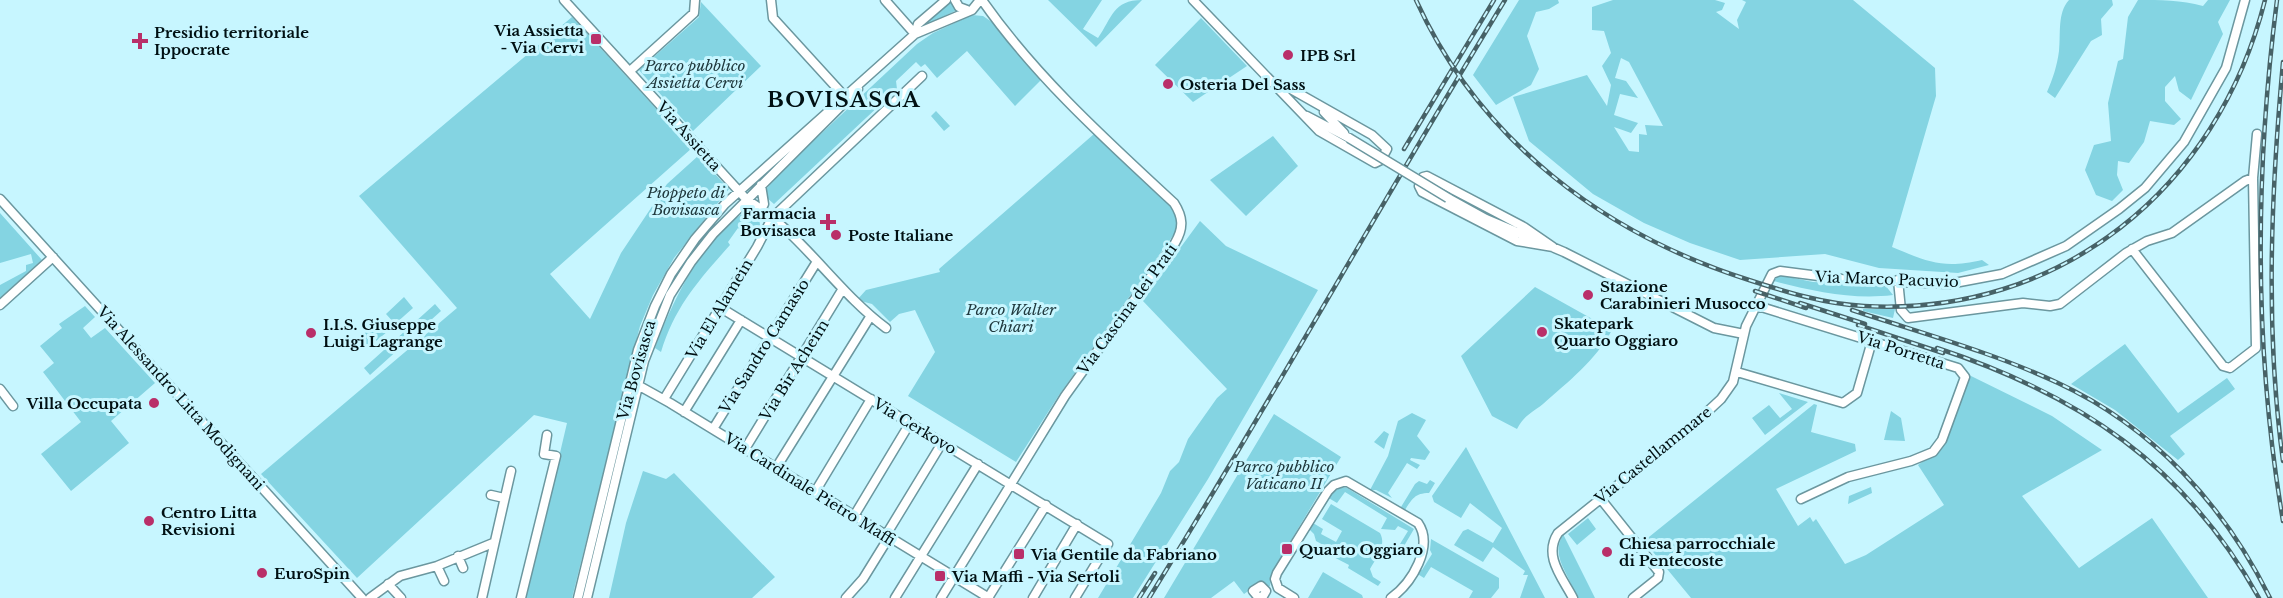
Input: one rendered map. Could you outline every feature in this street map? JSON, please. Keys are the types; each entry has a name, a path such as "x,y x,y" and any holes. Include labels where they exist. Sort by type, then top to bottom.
{"street":[{"name":"Via Assietta","path":"564,0 740,193 747,200 762,208 842,290 886,328"},
{"path":"630,72 694,13 695,0"},
{"path":"771,0 773,18 846,98"},
{"path":"885,0 915,34"},
{"name":"Via Bovisasca","path":"915,34 918,24 946,0"},
{"path":"955,0 959,7 976,5"},
{"path":"1193,0 1319,131 1376,163 1381,160 1387,149 1380,142 1289,88 1276,85"},
{"name":"Via Marco Pacuvio","path":"1762,295 1770,276 1777,271 1842,279 1949,284 2001,274 2066,246 2119,210 2161,170 2200,118 2228,64 2245,0"},
{"name":"Via Bovisasca","path":"587,598 646,327 671,274 704,227 915,34 976,5"},
{"name":"Via Cascina dei Prati","path":"941,598 1065,396 1175,243 1181,233 1182,219 1174,202 1097,132 1046,78 991,13 976,5"},
{"name":"Via El Alamein","path":"663,399 721,308 772,218 922,76"},
{"name":"Via Bovisasca","path":"578,598 634,384 652,335 675,285 705,243 846,98"},
{"path":"1302,114 1303,106 1312,103"},
{"path":"1321,109 1349,138"},
{"path":"1302,114 1349,138 1448,198 1494,222 1553,248 1714,328 1744,334"},
{"path":"2132,249 2223,366 2230,368 2256,348 2253,178 2257,134"},
{"path":"1423,177 1433,177 1524,227 1553,248 1517,241 1476,222 1422,192 1419,189 1423,177"},
{"path":"1898,280 1901,310 1908,318 2023,303 2055,306 2069,299 2132,249 2172,233 2245,181 2253,178"},
{"path":"761,185 764,204 762,208"},
{"name":"Via Alessandro Litta Modignani","path":"0,199 362,598"},
{"path":"0,305 53,257"},
{"name":"Via Sandro Camasio","path":"713,429 816,263"},
{"name":"Via Bir Acheim","path":"744,449 842,290"},
{"name":"Via Castellammare","path":"1573,598 1554,564 1551,548 1553,540 1558,533 1721,399 1734,382 1744,334 1762,295"},
{"name":"Via Porretta","path":"1758,306 1958,368 1964,374 1965,380 1942,440 1933,452 1869,470 1801,499"},
{"name":"Via Cerkovo","path":"721,308 1108,544 1075,598"},
{"path":"776,468 870,316"},
{"path":"684,412 741,320"},
{"path":"1737,372 1843,403 1857,393 1872,341"},
{"name":"Via Cardinale Pietro Maffi","path":"634,384 713,429 988,598"},
{"path":"0,389 13,406"},
{"path":"815,492 871,399"},
{"path":"854,516 910,423"},
{"path":"521,598 556,456 544,454 548,435"},
{"path":"846,598 863,579 942,443"},
{"path":"895,598 978,464"},
{"path":"482,598 511,471"},
{"path":"1294,598 1278,588 1275,579 1277,573 1328,491 1334,485 1346,482 1418,523 1425,536 1421,557 1401,589 1391,598"},
{"path":"491,495 504,498"},
{"path":"1600,498 1659,572 1658,578 1634,598"},
{"path":"988,598 1046,505"},
{"path":"1033,598 1077,524"},
{"path":"370,598 400,576 437,566 493,543"},
{"path":"458,556 463,568"},
{"path":"437,566 444,581"},
{"path":"388,584 401,598"}],"green space":[{"path":"950,0 957,10 920,28"},
{"path":"1048,0 1102,0 1083,29 1098,38 1110,17 1119,7 1125,3 1142,0 1096,47"},
{"path":"1519,0 1558,0 1559,3 1549,9 1536,12 1527,36 1539,69 1531,85 1496,105 1473,75"},
{"path":"1613,0 1715,0 1725,3 1722,10 1716,12 1739,29 1737,20 1746,2 1742,0 1853,0 1935,68 1936,96 1892,247 1916,257 1946,264 1982,260 1989,265 1958,273 1879,268 1825,254 1740,260 1690,243 1644,223 1593,194 1529,141 1513,97 1587,75 1607,106 1611,85 1602,66 1611,53 1604,31 1592,30 1592,7","holes":["1621,58 1629,62 1663,126 1645,125 1647,135 1639,134 1639,152 1629,151 1614,127 1631,133 1638,123 1614,115 1620,94 1638,98 1626,81 1615,78"]},
{"path":"2069,0 2112,0 2113,5 2101,19 2102,35 2091,41 2055,98 2047,92 2058,56 2061,17"},
{"path":"2138,0 2179,1 2203,6 2208,0 2230,0 2218,22 2223,34 2191,100 2179,91 2175,76 2165,87 2165,101 2181,119 2174,125 2150,121 2144,142 2129,163 2118,161 2117,175 2123,190 2112,201 2096,195 2085,170 2094,145 2111,141 2108,103 2118,61 2123,59 2128,17"},
{"name":"Parco pubblico Assietta Cervi","path":"701,2 761,66 693,131 639,70 699,17"},
{"path":"972,15 983,16 992,22 1041,80 1015,106 967,51 937,78 925,64 921,67 916,62 896,81 897,89 774,204 767,198 767,188 780,172 917,44 933,33"},
{"name":"Pioppeto di Bovisasca","path":"572,17 692,148 550,274 590,319 621,253 667,184 698,156 729,189 674,258 653,295 640,326 572,598 526,598 567,423 534,415 357,578 261,474 457,308 359,196"},
{"path":"1201,18 1247,66 1193,102 1155,65"},
{"path":"936,111 950,126 944,131 931,116"},
{"name":"Parco Walter Chiari","path":"1094,134 1173,208 1178,222 1177,230 1059,395 1016,462 908,396 935,352 915,310 899,314 890,322 872,304 857,300 866,290 940,272 939,269"},
{"path":"1273,136 1298,166 1246,216 1210,180"},
{"path":"748,211 759,218 760,225 752,237 738,228 728,242 730,245 689,294 673,321 661,352 655,348 691,271 718,235"},
{"path":"0,213 42,260 0,298 0,285 26,271 26,265 33,263 31,254 0,263"},
{"path":"1200,221 1226,246 1318,290 1208,479 1133,598 1098,598 1161,493 1170,471 1179,462 1188,439 1217,398 1227,389 1142,300"},
{"path":"1779,275 1813,282 1885,285 1893,295 1863,296 1818,291 1773,281"},
{"path":"1535,287 1612,330 1590,361 1543,404 1525,417 1517,429 1492,416 1461,356"},
{"path":"404,297 413,308 395,324 386,314"},
{"path":"435,304 441,311 370,375 364,368"},
{"path":"85,306 95,317 83,328 91,338 105,328 155,383 111,421 129,443 71,491 41,454 81,422 43,372 54,363 40,346 62,328 59,324"},
{"path":"1863,309 1895,309 1893,318 1863,311"},
{"path":"379,320 388,331 369,347 360,337"},
{"path":"2125,344 2178,413 2227,378 2235,389 2170,436 2185,454 2178,460 2115,410 2071,384"},
{"path":"1969,375 2052,416 2102,450 2022,496 2079,568 2152,518 2208,598 1691,598 1644,541 1814,404 1817,405 1811,432 1855,444 1856,451 1776,489 1798,526 1810,517 1813,522 1816,519 1845,564 1866,555 1944,505 1918,465 1938,447 1945,437 1956,414"},
{"path":"1779,393 1808,402 1765,435 1752,418 1769,405 1780,418 1792,409"},
{"path":"1891,411 1901,418 1905,441 1884,440"},
{"path":"1412,413 1426,420 1417,436 1430,452 1425,460 1411,458 1410,460 1420,465 1417,469 1407,463 1388,493 1392,498 1376,490 1370,490 1388,456 1398,421"},
{"name":"Parco pubblico Vaticano II","path":"1274,414 1341,457 1272,572 1270,586 1251,589 1244,594 1234,581 1211,598 1164,598"},
{"path":"1384,431 1389,434 1384,449 1374,442"},
{"path":"1466,447 1545,598 1520,598 1528,575 1523,575 1525,571 1493,547 1483,562 1454,545 1463,531 1468,529 1493,543 1502,528 1470,503 1461,518 1434,502 1432,496"},
{"path":"643,471 666,479 674,473 775,577 752,598 609,598 626,523"},
{"path":"1430,480 1435,483 1429,493 1414,497 1405,510 1401,507 1415,484 1419,481 1427,484"},
{"path":"1341,487 1347,488 1414,529 1404,546 1400,544 1408,531 1398,526 1395,530 1381,529 1387,518 1345,492 1337,503 1327,497"},
{"path":"1871,487 1872,493 1848,504 1849,496"},
{"path":"1331,504 1380,533 1381,547 1370,569 1373,577 1381,582 1378,586 1348,568 1349,565 1324,552 1327,547 1316,541 1309,529 1313,523 1323,529 1321,534 1336,542 1342,531 1322,519"},
{"path":"1588,518 1596,529 1577,545 1568,534"},
{"path":"1563,534 1595,598 1577,598 1575,595 1560,558 1560,542"},
{"path":"1431,539 1499,578 1499,588 1491,598 1469,598 1473,591 1431,567 1424,578 1416,573 1418,569 1422,570 1432,554"},
{"path":"1323,572 1362,595 1363,598 1308,598"}],"railway":[{"path":"1416,0 1443,51 1475,97 1511,138 1552,176 1597,208 1645,237 1696,261 1791,293 1835,303 1864,306 1936,304 2003,289 2065,264 2120,228 2169,182 2210,129 2242,68 2265,0"},
{"path":"1404,149 1494,0"},
{"path":"1149,598 1505,0"},
{"path":"2277,0 2265,130 2261,261 2267,392 2283,521"},
{"path":"2283,62 2275,161 2272,262 2274,362 2283,461"},
{"path":"1755,291 1806,308"},
{"path":"1800,303 1865,324"},
{"path":"1852,310 1982,352 2033,372 2092,401 2125,422 2155,446 2208,501 2231,531 2270,598"},
{"path":"1858,325 1943,353"},
{"path":"1937,348 2037,388 2082,412 2123,440 2162,472 2197,509 2229,551 2259,598"},
{"path":"1139,598 1155,573"}],"place":[{"name":"Via Assietta - Via Cervi","path":"596,39"},
{"name":"Presidio territoriale Ippocrate","path":"140,41"},
{"name":"IPB Srl","path":"1288,55"},
{"name":"Osteria Del Sass","path":"1168,84"},
{"name":"Farmacia Bovisasca","path":"828,222"},
{"name":"Poste Italiane","path":"836,235"},
{"name":"Stazione Carabinieri Musocco","path":"1588,295"},
{"name":"Skatepark Quarto Oggiaro","path":"1542,332"},
{"name":"I.I.S. Giuseppe Luigi Lagrange","path":"311,333"},
{"name":"Villa Occupata","path":"154,403"},
{"name":"Centro Litta Revisioni","path":"149,521"},
{"name":"Quarto Oggiaro","path":"1287,549"},
{"name":"Chiesa parrocchiale di Pentecoste","path":"1607,552"},
{"name":"Via Gentile da Fabriano","path":"1019,554"},
{"name":"EuroSpin","path":"262,573"},
{"name":"Via Maffi - Via Sertoli","path":"940,576"}],"district":[{"name":"BOVISASCA","path":"844,100"}]}
